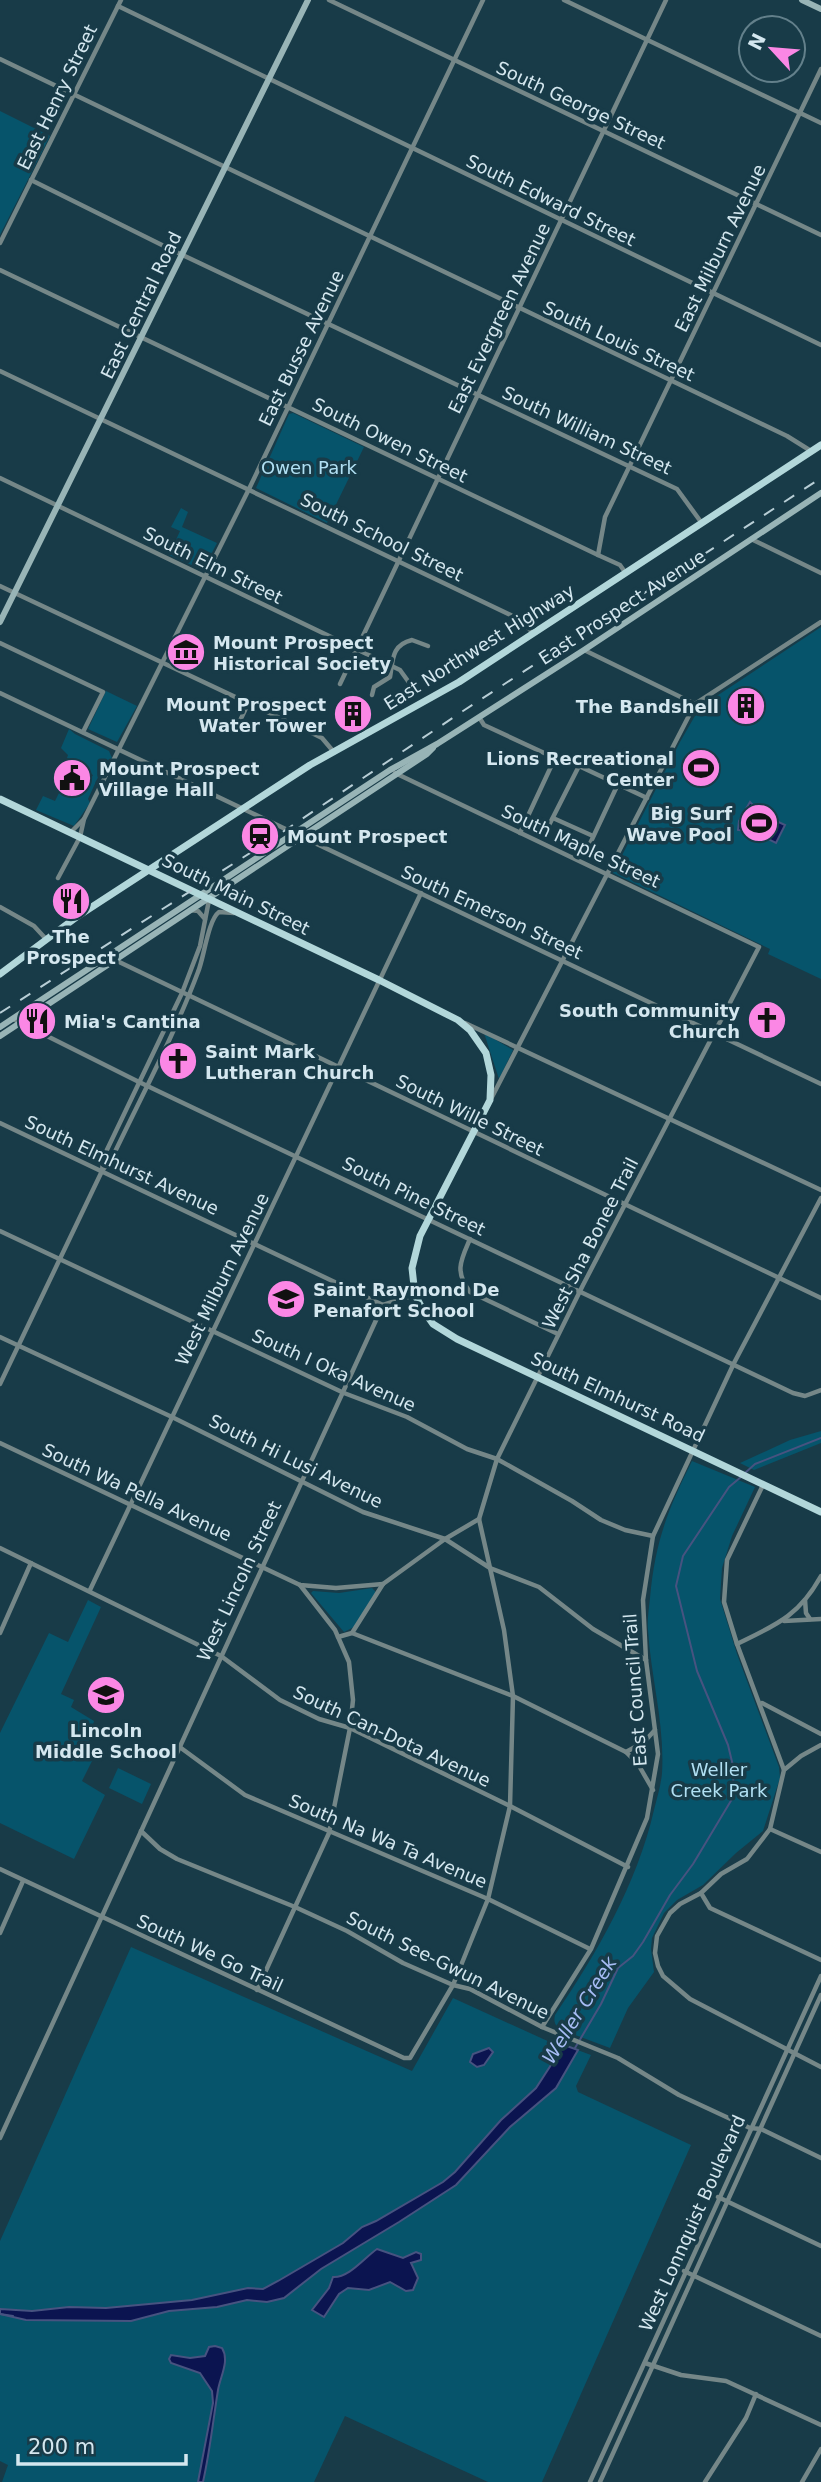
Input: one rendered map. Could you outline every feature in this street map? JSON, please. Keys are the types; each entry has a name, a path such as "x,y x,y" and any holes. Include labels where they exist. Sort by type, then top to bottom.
{"main road":[{"name":"East Northwest Highway","path":"0,974 46,939 243,808 332,751 443,691 821,445"},
{"name":"South Main Street","path":"0,799 458,1020 470,1030 486,1053 491,1075 490,1100"},
{"path":"415,1295 413,1258 428,1219 490,1100"},
{"name":"South Elmhurst Road","path":"415,1295 433,1324 448,1335 821,1512"}],"street":[{"name":"East Henry Street","path":"0,243 121,0"},
{"name":"East Central Road","path":"0,622 307,0"},
{"name":"South George Street","path":"329,0 821,235"},
{"name":"East Busse Avenue","path":"58,878 249,489 483,0"},
{"path":"564,0 821,123"},
{"name":"East Evergreen Avenue","path":"340,684 666,0"},
{"path":"802,0 821,9"},
{"name":"South Edward Street","path":"118,6 821,345"},
{"name":"South Louis Street","path":"0,59 787,436 811,451"},
{"name":"East Milburn Avenue","path":"598,555 606,517 821,69"},
{"name":"South William Street","path":"32,180 677,489 701,522"},
{"name":"South Owen Street","path":"0,270 620,565 626,573"},
{"name":"South School Street","path":"0,371 521,620 533,634"},
{"name":"South Elm Street","path":"0,478 402,671 413,688"},
{"name":"East Prospect Avenue","path":"206,898 393,772 584,650 821,493"},
{"path":"750,539 821,573"},
{"path":"0,586 322,738 332,751"},
{"path":"490,1100 695,704 821,622"},
{"path":"372,695 374,687 390,677 390,665 396,651 408,640 428,646"},
{"path":"0,643 103,692 83,732"},
{"path":"584,650 695,704"},
{"name":"South Emerson Street","path":"0,693 821,1084"},
{"path":"235,730 248,704"},
{"path":"479,717 484,725 648,798"},
{"path":"520,833 555,758"},
{"path":"546,831 579,766"},
{"name":"South Maple Street","path":"393,772 759,947"},
{"path":"587,850 618,784"},
{"path":"553,818 593,836"},
{"name":"East Busse Avenue","path":"71,832 85,819"},
{"path":"379,980 421,893"},
{"path":"0,1036 206,898"},
{"path":"102,1171 104,1156 182,993 200,946 206,898"},
{"path":"0,1027 110,954 206,898"},
{"path":"0,908 34,926 46,939"},
{"path":"190,911 195,910 205,919"},
{"path":"0,1384 189,996 204,958 214,916 221,912 239,914"},
{"name":"West Sha Bonee Trail","path":"410,2057 453,1985 488,1899 510,1806 513,1696 505,1630 479,1519 497,1459 624,1204 759,947"},
{"name":"South Wille Street","path":"110,954 115,960 182,993 821,1298"},
{"name":"West Milburn Avenue","path":"90,1590 379,980"},
{"name":"South Pine Street","path":"13,1019 139,1082 793,1393 805,1396 821,1390"},
{"name":"South Main Street","path":"458,1020 519,1046 821,1190"},
{"name":"South Elmhurst Avenue","path":"0,1123 383,1305"},
{"name":"East Council Trail","path":"542,2027 591,1949 647,1818 658,1754 646,1660 643,1600 653,1536 734,1363 821,1198"},
{"name":"South I Oka Avenue","path":"0,1231 344,1393 407,1417 467,1449 497,1459 601,1520 625,1530 653,1536"},
{"path":"470,1239 461,1260 460,1270 462,1282 470,1292 558,1335"},
{"path":"383,1305 415,1295"},
{"name":"West Lincoln Street","path":"0,2138 383,1305"},
{"name":"South Hi Lusi Avenue","path":"0,1337 303,1480 363,1512 445,1539 490,1568 538,1587 593,1629 646,1660"},
{"name":"South Wa Pella Avenue","path":"0,1443 300,1585 336,1588 383,1584"},
{"path":"759,1482 725,1573 724,1602 737,1644 785,1770 770,1829 747,1859 721,1874 701,1894 680,1903 670,1913 657,1936 655,1953 658,1966 671,1984 690,1999 821,2067"},
{"path":"352,1633 383,1584 445,1539 479,1519"},
{"name":"South Can-Dota Avenue","path":"0,1548 221,1656 280,1700 319,1719 350,1728 628,1867"},
{"path":"0,1633 31,1563"},
{"path":"737,1644 783,1621 805,1599 821,1576"},
{"path":"257,1990 329,1833 353,1700 349,1662 338,1637 322,1610 300,1585"},
{"path":"805,1599 806,1613 810,1619"},
{"path":"783,1621 821,1619"},
{"path":"338,1637 352,1633 513,1696 626,1752 638,1764 653,1790"},
{"path":"761,1703 821,1734"},
{"path":"626,1752 644,1742 656,1728"},
{"path":"785,1770 801,1756 821,1745"},
{"name":"South Na Wa Ta Avenue","path":"181,1748 245,1796 488,1899 591,1949"},
{"path":"770,1829 821,1852"},
{"name":"South See-Gwun Avenue","path":"141,1831 177,1860 295,1907 346,1931 403,1963 482,1995 542,2027 618,2058 679,2095 750,2128 761,2129 821,2158"},
{"name":"South We Go Trail","path":"0,1869 404,2058 410,2057"},
{"path":"0,1933 23,1881"},
{"path":"701,1894 710,1908 821,1960"},
{"name":"West Lonnquist Boulevard","path":"590,2482 684,2271 821,1976"},
{"name":"West Lonnquist Boulevard","path":"600,2482 821,1995"},
{"path":"718,2197 821,2246"},
{"path":"684,2271 821,2336"},
{"path":"645,2363 681,2375 726,2381 821,2425"},
{"path":"705,2482 746,2418 756,2394"},
{"path":"802,2482 821,2449"}],"green space":[{"path":"0,111 50,136 0,235"},
{"name":"Owen Park","path":"293,413 364,447 327,523 256,488 289,414"},
{"path":"181,508 188,512 182,527 217,543 203,570 169,555 180,531 171,527"},
{"path":"821,627 821,979 768,954 770,949 613,873 700,707"},
{"path":"106,691 137,706 117,742 88,729"},
{"path":"69,729 109,751 112,758 110,763 104,764 88,799 90,803 74,826 36,810 43,796 55,801 65,781 85,790 93,775 71,764 72,761 61,748"},
{"path":"484,1033 513,1050 499,1079"},
{"path":"821,1431 821,1443 754,1470 740,1463 790,1440"},
{"name":"Weller Creek Park","path":"692,1461 755,1487 732,1536 722,1568 720,1599 737,1654 779,1767 780,1778 763,1831 703,1885 677,1900 664,1913 652,1938 654,1972 628,2008 610,2048 562,2030 554,2018 614,1917 647,1838 659,1791 662,1737 648,1626 652,1578 664,1528"},
{"path":"372,1588 375,1594 354,1627 344,1632 311,1593 339,1593"},
{"path":"88,1600 101,1607 61,1694 74,1700 71,1707 94,1721 89,1740 94,1757 82,1781 105,1795 74,1859 0,1823 0,1733 49,1633 68,1642"},
{"path":"118,1768 151,1784 142,1804 109,1788"},
{"path":"131,1947 412,2071 453,1998 552,2043 591,2055 576,2086 578,2092 691,2145 542,2482 488,2482 345,2416 314,2482 2,2482 8,2465 0,2461 0,2241"}],"shaded area":[{"name":"Big Surf Wave Pool","path":"750,802 761,814 785,825 776,843 754,832 738,830 739,821"},
{"path":"564,2045 578,2050 556,2088 510,2127 456,2185 321,2269 284,2298 267,2302 247,2300 217,2307 169,2311 131,2321 26,2320 0,2314 0,2309 32,2311 69,2307 106,2308 192,2300 248,2288 263,2289 343,2243 362,2227 443,2182 501,2120 536,2088"},
{"path":"489,2048 493,2052 484,2065 477,2067 470,2062 473,2054"},
{"path":"377,2249 403,2258 416,2252 421,2254 421,2260 411,2263 418,2278 413,2290 406,2291 390,2282 369,2290 348,2288 339,2294 324,2317 312,2310 329,2288 333,2277 351,2271"},
{"path":"209,2347 222,2348 225,2364 218,2390 203,2482 198,2482 213,2403 212,2391 200,2373 171,2363 169,2359 171,2355 190,2358 205,2356"}],"waterway":[{"name":"Weller Creek","path":"745,1473 755,1464 821,1438"},
{"name":"Weller Creek","path":"575,2048 618,1968 633,1956 643,1942 732,1799 734,1770 728,1745 697,1671 676,1586 683,1556 729,1487 741,1477"},
{"name":"Weller Creek","path":"0,2314 13,2316"}],"railway":[{"path":"0,1013 275,837 821,478"}],"place":[{"name":"Mount Prospect Historical Society","path":"186,652"},
{"name":"The Bandshell","path":"746,706"},
{"name":"Mount Prospect Water Tower","path":"353,714"},
{"name":"Lions Recreational Center","path":"701,768"},
{"name":"Mount Prospect Village Hall","path":"72,778"},
{"name":"Big Surf Wave Pool","path":"759,823"},
{"name":"Mount Prospect","path":"260,836"},
{"name":"The Prospect","path":"71,901"},
{"name":"South Community Church","path":"767,1020"},
{"name":"Mia's Cantina","path":"37,1021"},
{"name":"Saint Mark Lutheran Church","path":"178,1061"},
{"name":"Saint Raymond De Penafort School","path":"286,1299"},
{"name":"Lincoln Middle School","path":"106,1695"}]}
